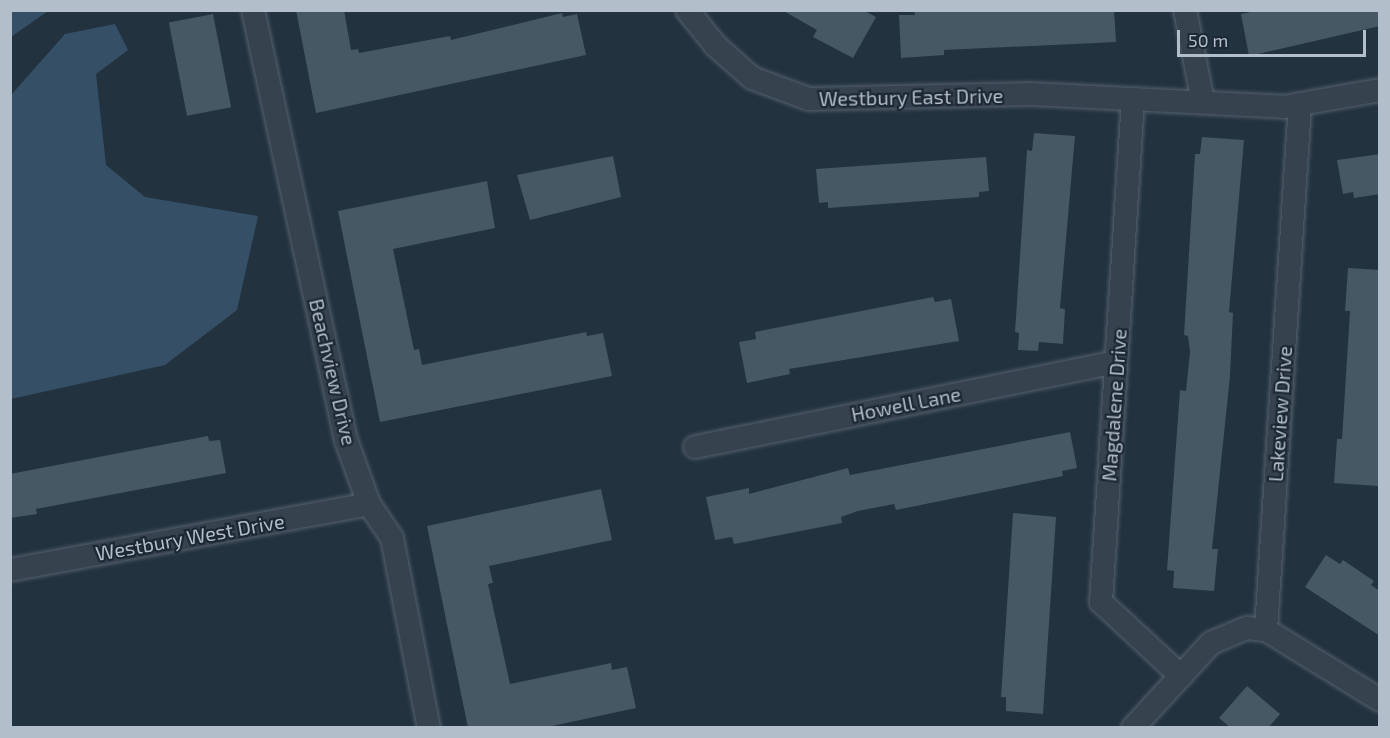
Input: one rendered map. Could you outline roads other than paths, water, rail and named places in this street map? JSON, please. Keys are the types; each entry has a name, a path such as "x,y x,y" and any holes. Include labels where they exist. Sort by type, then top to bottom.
{"street":[{"name":"Beachview Drive","path":"253,10 346,440 369,504 392,538 429,728"},
{"name":"Westbury East Drive","path":"687,10 716,46 752,78 809,99 1031,94 1203,102"},
{"path":"1185,10 1203,102 1300,104 1380,90"},
{"name":"Magdalene Drive","path":"1133,99 1101,602 1180,676"},
{"name":"Lakeview Drive","path":"1266,630 1300,104"},
{"name":"Howell Lane","path":"695,447 1116,362"},
{"name":"Westbury West Drive","path":"10,570 369,504"},
{"path":"1133,728 1180,676 1221,636 1247,628 1266,630 1380,700"}],"water":[{"path":"11,10 48,10 48,11 11,37"},
{"path":"115,24 128,50 96,74 106,165 145,197 258,216 237,310 165,365 11,399 11,95 65,34"}]}
